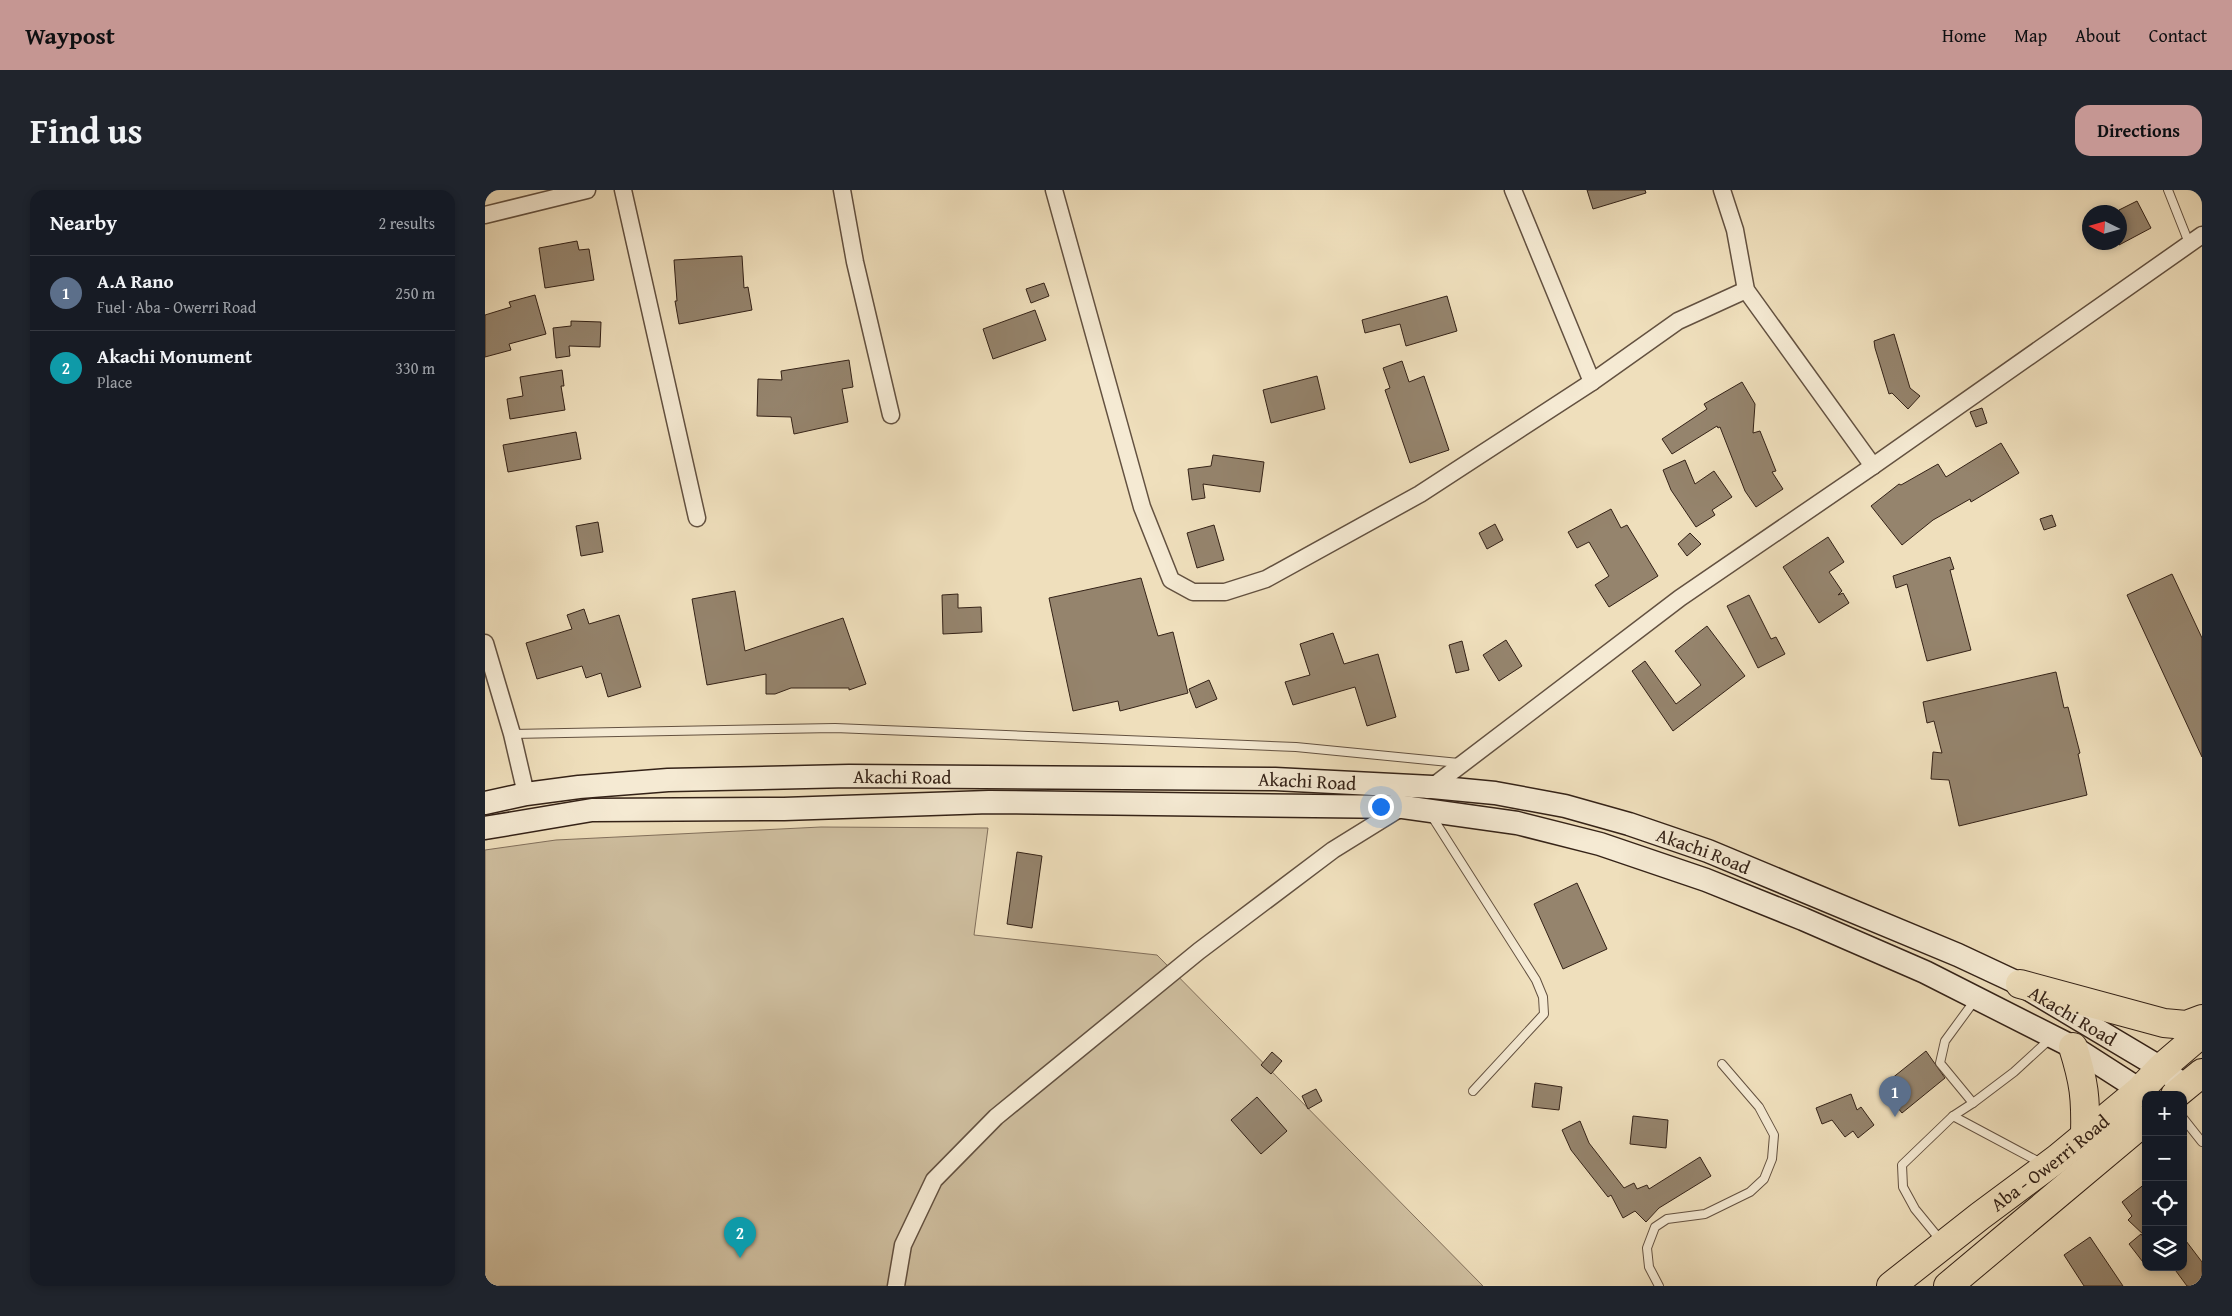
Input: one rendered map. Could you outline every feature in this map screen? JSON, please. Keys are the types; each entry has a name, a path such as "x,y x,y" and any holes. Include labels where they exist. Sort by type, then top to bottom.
{"highway":[{"path":"2020,984 2164,1023 2186,1025 2202,1020"},
{"name":"Aba - Owerri Road","path":"2144,1091 2161,1068 2202,1033"},
{"path":"2062,1042 2084,1085 2086,1103 2085,1135"},
{"name":"Aba - Owerri Road","path":"1891,1286 2085,1135 2142,1094"},
{"name":"Aba - Owerri Road","path":"1948,1286 2142,1123"}],"main road":[{"name":"Akachi Road","path":"485,803 527,794 579,787 668,780 849,776 1265,779 1432,787 1495,794 1556,804 1629,824 1708,851 1958,955 2020,984 2191,1084"},
{"name":"Akachi Road","path":"485,828 592,810 784,809 989,802 1403,807 1427,809 1536,828 1600,844 1706,880 1803,919 1925,972 2062,1042 2142,1092"}],"street":[{"path":"485,215 587,190"},
{"path":"623,190 697,518"},
{"path":"841,190 855,262 891,415"},
{"path":"1054,190 1142,507 1171,580 1193,592 1225,592 1266,579 1420,494 1592,382 1678,321 1746,290"},
{"path":"1513,190 1592,382"},
{"path":"1722,190 1735,230 1746,290 1873,466"},
{"path":"896,1286 903,1245 934,1180 996,1116 1199,951 1333,850 1432,787 1681,598 1873,466 2196,239"},
{"path":"485,643 512,734 527,794"}],"lane":[{"path":"2168,190 2196,239"},
{"path":"512,734 835,728 1296,747 1461,764"},
{"path":"1427,809 1536,980 1543,996 1544,1014 1473,1091"},
{"path":"1973,1103 1940,1063 1945,1041 1976,999"},
{"path":"1944,1244 1915,1209 1903,1188 1903,1165 1953,1116 2014,1072 2062,1042"},
{"path":"1659,1286 1649,1267 1647,1248 1655,1227 1667,1219 1705,1214 1750,1192 1764,1179 1772,1159 1774,1135 1759,1107 1721,1064"},
{"path":"1953,1116 2047,1166"},
{"path":"2187,1123 2202,1142"}],"shaded area":[{"path":"821,827 988,828 974,935 1157,955 1483,1286 485,1286 485,850 556,840"}],"building":[{"path":"1587,190 1645,190 1646,193 1593,209"},
{"path":"2137,201 2151,228 2127,241 2127,206"},
{"path":"577,241 579,250 589,249 594,280 545,288 539,248"},
{"path":"742,256 744,288 748,287 752,310 679,324 675,301 677,301 674,260"},
{"path":"1044,283 1049,296 1031,303 1026,289"},
{"path":"535,295 546,334 509,344 511,350 485,357 485,315 511,307 509,302"},
{"path":"1447,296 1457,331 1406,346 1400,324 1365,333 1362,320"},
{"path":"1035,310 1046,340 993,359 983,329"},
{"path":"571,321 601,322 600,347 569,346 570,356 556,358 553,328 571,326"},
{"path":"1894,334 1910,388 1920,396 1908,409 1892,393 1889,394 1875,348 1874,341"},
{"path":"849,360 853,387 842,389 848,422 794,434 791,417 757,416 758,379 782,380 781,371"},
{"path":"1402,361 1409,382 1424,376 1449,450 1410,463 1385,390 1390,388 1383,368"},
{"path":"562,370 564,386 561,386 565,410 510,419 507,399 523,396 520,377"},
{"path":"1317,376 1325,409 1271,423 1263,390"},
{"path":"1742,382 1755,404 1753,433 1760,431 1776,471 1772,472 1783,489 1756,507 1745,491 1720,427 1718,428 1717,426 1672,454 1662,439 1707,409 1704,404"},
{"path":"1982,408 1987,423 1976,427 1970,412"},
{"path":"576,432 581,459 508,472 503,445"},
{"path":"2001,443 2019,473 1971,502 1970,499 1933,520 1902,545 1871,506 1899,484 1901,485 1938,464 1946,477"},
{"path":"1213,455 1264,462 1260,492 1203,484 1205,498 1192,500 1188,469 1211,466"},
{"path":"1685,460 1695,484 1714,471 1732,497 1712,510 1715,515 1696,527 1671,490 1663,470"},
{"path":"1611,509 1621,528 1627,525 1658,576 1609,607 1595,585 1609,576 1589,542 1577,548 1568,532"},
{"path":"2052,515 2056,526 2044,530 2040,519"},
{"path":"598,522 603,552 581,556 576,526"},
{"path":"1495,524 1503,540 1487,549 1479,533"},
{"path":"1214,525 1224,560 1197,568 1187,533"},
{"path":"1690,533 1701,544 1687,556 1678,544"},
{"path":"1828,537 1844,562 1829,572 1842,591 1838,595 1843,593 1849,603 1819,623 1783,567"},
{"path":"1950,557 1954,569 1950,570 1971,650 1927,661 1907,584 1896,588 1893,576"},
{"path":"2172,574 2202,638 2202,757 2127,595"},
{"path":"1141,578 1158,636 1173,632 1188,693 1120,711 1118,701 1073,711 1049,598"},
{"path":"735,591 745,651 843,618 866,684 849,690 849,688 791,688 775,694 766,694 766,674 707,685 692,599"},
{"path":"958,594 958,608 981,607 982,632 943,634 942,595"},
{"path":"1749,595 1771,639 1776,637 1785,654 1758,668 1727,606"},
{"path":"584,609 589,624 619,615 641,687 608,697 601,673 586,678 582,666 537,679 526,643 572,629 567,615"},
{"path":"1707,626 1745,676 1673,731 1632,671 1645,661 1676,704 1701,685 1675,651"},
{"path":"1333,633 1344,664 1378,654 1396,717 1367,726 1355,687 1293,705 1285,682 1310,675 1300,644"},
{"path":"1506,640 1522,666 1499,681 1483,655"},
{"path":"1462,641 1469,670 1456,673 1449,645"},
{"path":"2056,672 2064,708 2068,707 2080,753 2078,754 2087,795 1959,826 1949,780 1931,779 1933,752 1942,753 1934,721 1927,723 1923,702"},
{"path":"1209,680 1217,699 1196,708 1189,689"},
{"path":"1017,852 1042,856 1032,928 1007,924"},
{"path":"1577,883 1607,949 1563,969 1534,904"},
{"path":"1926,1051 1945,1078 1902,1113 1881,1087"},
{"path":"1272,1052 1282,1061 1271,1074 1261,1065"},
{"path":"1535,1083 1562,1087 1559,1110 1532,1107"},
{"path":"1316,1089 1322,1101 1308,1109 1302,1096"},
{"path":"1851,1094 1857,1110 1861,1107 1874,1125 1858,1138 1853,1131 1845,1137 1832,1120 1822,1124 1816,1108"},
{"path":"1257,1097 1287,1131 1261,1154 1231,1120"},
{"path":"1633,1116 1668,1120 1666,1148 1630,1144"},
{"path":"1580,1121 1589,1143 1624,1188 1634,1183 1637,1189 1647,1185 1649,1189 1700,1157 1711,1176 1659,1208 1646,1222 1635,1211 1623,1218 1611,1195 1608,1197 1571,1150 1562,1130"},
{"path":"2142,1186 2142,1233 2128,1220 2132,1216 2122,1202"},
{"path":"2141,1234 2142,1261 2129,1244"},
{"path":"2090,1237 2123,1286 2084,1286 2064,1255"},
{"path":"2187,1242 2202,1262 2202,1286 2187,1286 2176,1271 2187,1271"}],"place":[{"name":"A.A Rano","path":"1895,1117"},
{"name":"Akachi Monument","path":"740,1258"}]}
